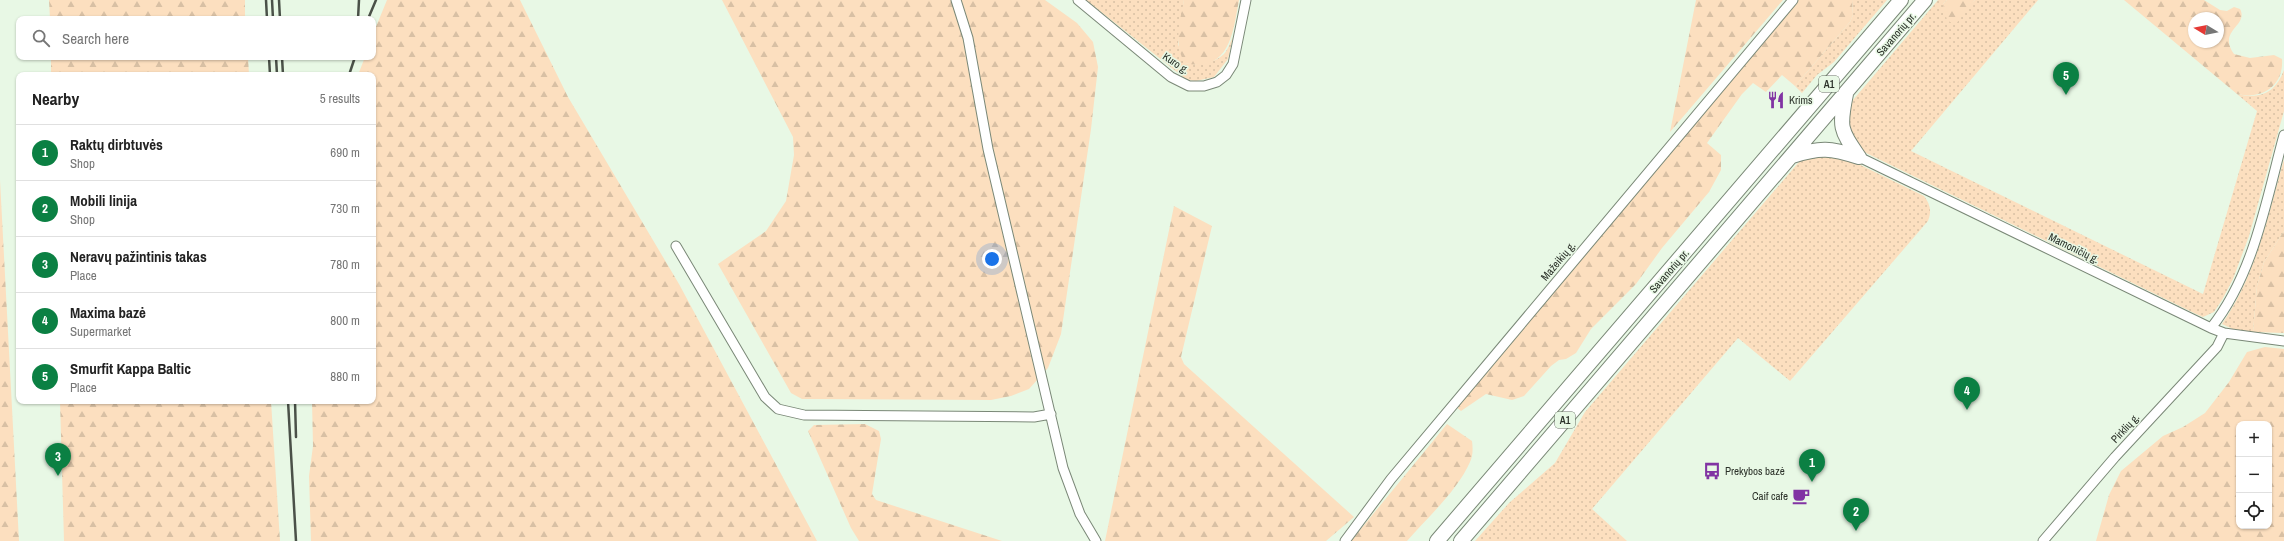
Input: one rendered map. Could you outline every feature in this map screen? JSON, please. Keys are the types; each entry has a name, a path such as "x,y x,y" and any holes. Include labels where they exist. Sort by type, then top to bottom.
{"highway":[{"name":"Savanorių pr.","path":"1437,541 1901,0"},
{"name":"Savanorių pr.","path":"1462,541 1925,0"},
{"path":"1847,92 1842,116 1842,129 1859,157"},
{"path":"1792,156 1817,148 1841,151 1859,157"}],"street":[{"path":"956,0 968,38 988,149 1063,468 1080,514 1096,541"},
{"name":"Kuro g.","path":"1078,0 1171,76 1189,86 1204,86 1217,82 1226,75 1233,64 1246,0"},
{"name":"Mažeikių g.","path":"1345,541 1391,479 1793,0"},
{"path":"2211,328 2232,298 2244,272 2284,135"},
{"name":"Mamoničių g.","path":"1859,157 2211,328 2224,333 2284,341"},
{"path":"676,246 765,397 778,408 804,415 1034,417 1051,414"},
{"name":"Pirklių g.","path":"2043,541 2115,456 2217,347 2224,333"}],"green space":[{"path":"49,0 245,0 245,16 50,16"},
{"path":"387,0 520,0 568,97 679,284 817,541 311,541 309,476 313,446 312,404 376,404 376,72 359,72 364,60 376,60 376,27"},
{"path":"722,0 1045,0 1077,23 1093,42 1098,67 1091,129 1061,334 1048,368 1029,389 1011,396 991,400 802,399 791,393 718,264 766,231 786,201 794,155 793,137"},
{"path":"1086,0 1184,0 1178,44 1185,63 1200,64 1216,60 1228,48 1233,37 1228,59 1214,77 1196,81 1187,80"},
{"path":"1184,0 1239,0 1231,37 1227,47 1220,56 1212,62 1200,64 1185,63 1181,56 1178,32"},
{"path":"1696,0 1783,0 1670,132"},
{"path":"1798,0 1852,0 1853,15 1850,22 1795,86 1782,75 1766,92 1753,83 1742,94 1707,143 1721,155 1721,170 1709,192 1662,248 1636,284 1591,329 1576,353 1566,359 1559,360 1551,366 1524,396 1512,400 1486,394 1461,411 1456,407"},
{"path":"1852,0 1887,0 1834,62 1817,75 1802,93 1795,86 1850,22 1853,15"},
{"path":"1938,0 1947,0 1943,4 1965,10 1975,0 2038,0 1911,151 2203,294 2257,111 2237,94 2246,96 2260,95 2272,89 2281,78 2284,70 2284,111 2249,236 2233,279 2214,312 2203,317 2196,314 1862,151 1853,139 1848,127 1848,114 1853,100"},
{"path":"1947,0 1975,0 1955,25 1947,20 1943,4"},
{"path":"2124,0 2204,0 2220,10 2227,11 2234,7 2240,9 2242,15 2229,39 2230,46 2234,54 2250,58 2274,55 2282,59 2282,69 2275,84 2262,93 2246,95 2237,94"},
{"path":"51,60 248,60 249,72 51,72"},
{"path":"1840,155 1924,196 1930,208 1930,214 1928,221 1790,381 1738,338 1592,509 1627,541 1475,541 1509,503 1555,463 1585,412 1798,163 1806,156"},
{"path":"2284,159 2284,231 2264,262 2257,286 2253,332 2243,334 2222,324 2244,286 2260,244"},
{"path":"0,180 19,541 0,541"},
{"path":"1174,206 1212,226 1181,357 1184,364 1354,517 1326,541 1105,541"},
{"path":"2284,231 2284,333 2253,332 2257,286 2264,262"},
{"path":"2265,347 2284,349 2284,541 2096,541 2109,495 2121,471 2163,436 2183,427 2205,413 2229,382 2247,352"},
{"path":"60,404 271,404 280,541 64,541"},
{"path":"865,424 879,431 881,439 872,494 876,500 1002,541 859,541 851,528 808,431 814,425"},
{"path":"1447,424 1472,441 1473,446 1470,462 1465,472 1442,503 1407,541 1351,541"}],"railway":[{"path":"266,0 267,16"},
{"path":"272,0 273,16"},
{"path":"279,0 280,16"},
{"path":"358,16 359,0"},
{"path":"369,16 376,0"},
{"path":"269,60 270,72"},
{"path":"276,60 277,72"},
{"path":"282,60 283,72"},
{"path":"350,72 354,60"},
{"path":"288,404 296,541"},
{"path":"295,404 296,437"}],"place":[{"name":"Smurfit Kappa Baltic","path":"2066,95"},
{"name":"Krims","path":"1776,100"},
{"name":"Maxima bazė","path":"1967,410"},
{"name":"Prekybos bazė","path":"1712,471"},
{"name":"Neravų pažintinis takas","path":"58,476"},
{"name":"Raktų dirbtuvės","path":"1812,482"},
{"name":"Caif cafe","path":"1801,496"},
{"name":"Mobili linija","path":"1856,531"}]}
